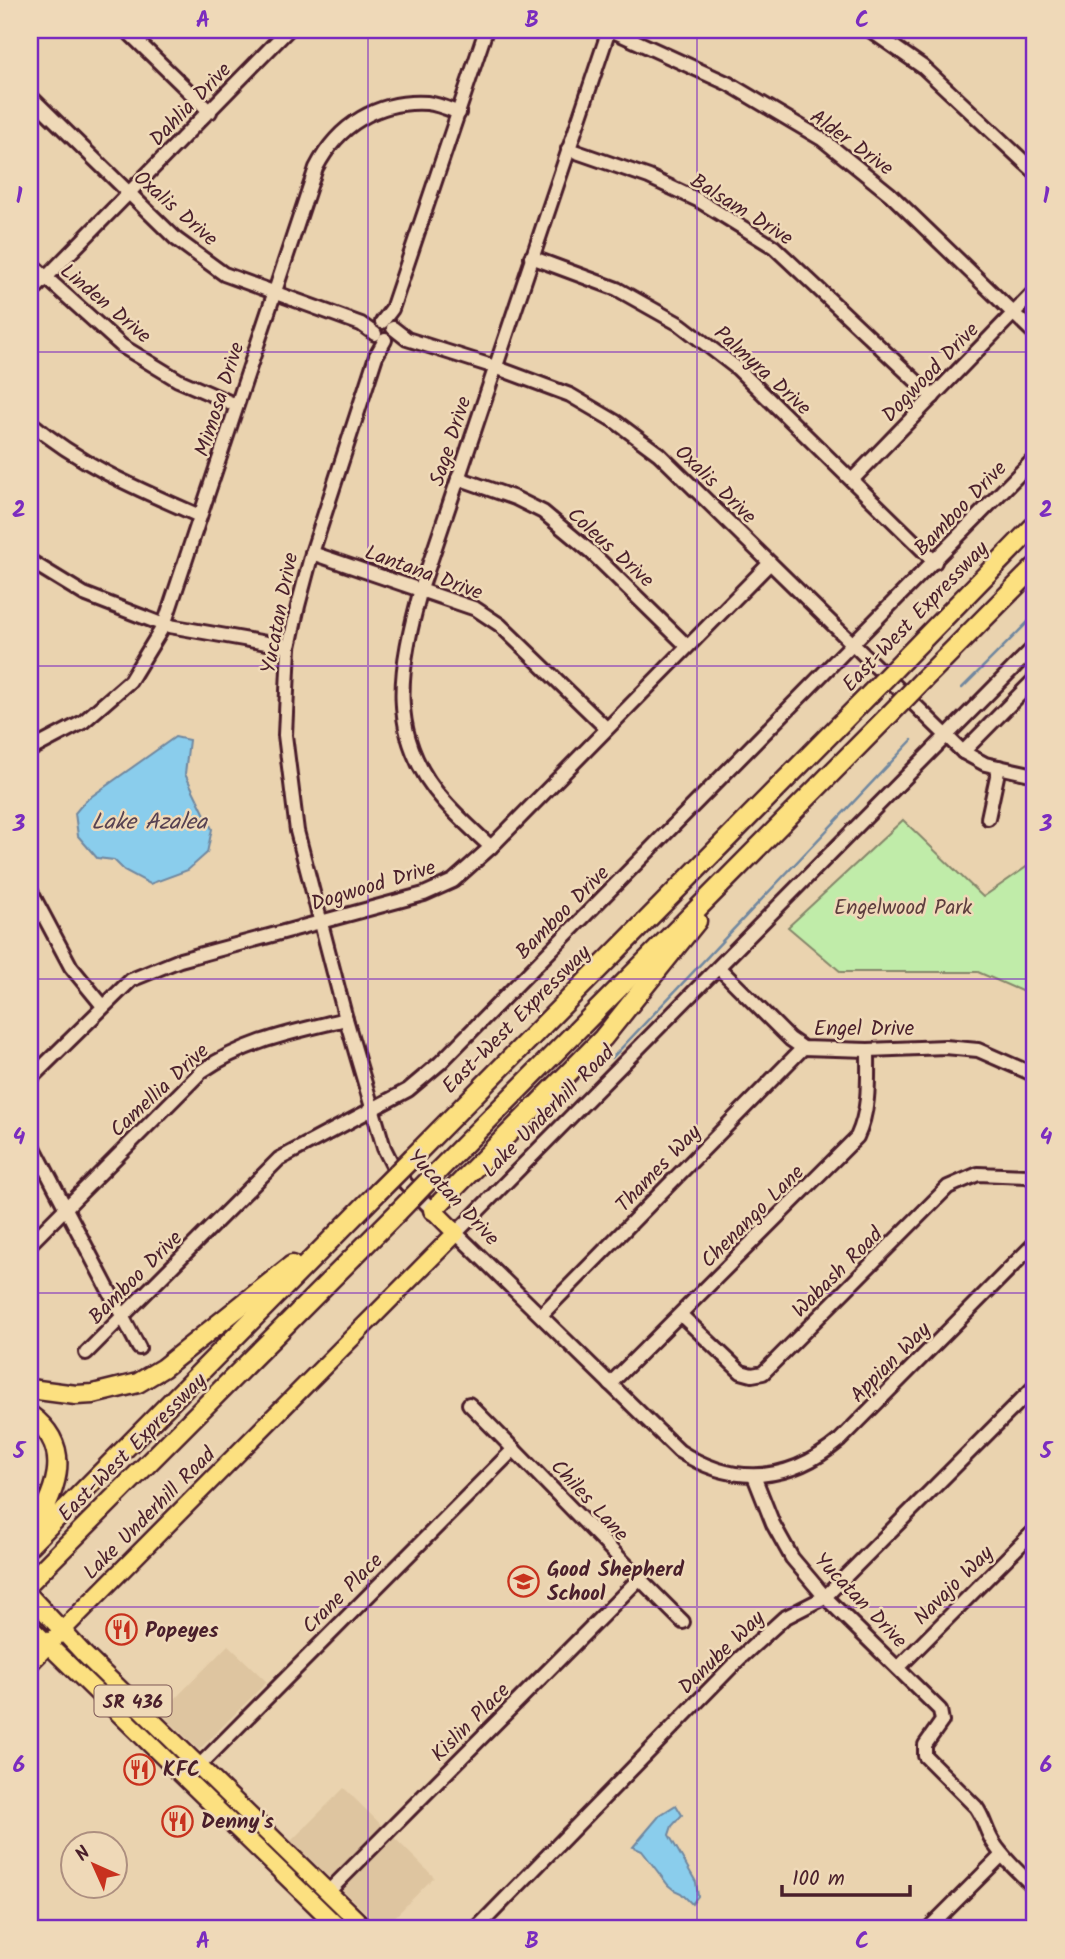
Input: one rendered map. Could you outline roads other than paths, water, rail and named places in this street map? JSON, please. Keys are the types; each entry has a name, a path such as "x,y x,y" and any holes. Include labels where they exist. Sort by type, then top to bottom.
{"highway":[{"name":"East-West Expressway","path":"30,1545 1035,525"},
{"name":"East-West Expressway","path":"32,1579 1035,568"},
{"path":"433,1210 603,1038 692,929 722,883"},
{"path":"30,1389 93,1394 138,1383 163,1368 225,1320 363,1208"},
{"path":"30,1415 46,1430 54,1444 58,1462 50,1500 30,1536"}],"main road":[{"name":"Yucatan Drive","path":"433,1210 456,1233"},
{"name":"Lake Underhill Road","path":"30,1663 456,1233"},
{"name":"SR 436","path":"30,1596 366,1929"},
{"name":"SR 436","path":"30,1628 340,1929"}],"street":[{"path":"126,30 210,112"},
{"name":"Dahlia Drive","path":"30,294 288,30"},
{"name":"Yucatan Drive","path":"433,1210 406,1184 384,1148 346,1019 296,831 289,784 285,723 289,647 312,552 486,30"},
{"name":"Sage Drive","path":"491,847 443,801 422,771 405,730 401,690 406,645 421,589 531,257 610,30"},
{"name":"Alder Drive","path":"610,30 729,84 822,139 890,194 1035,334"},
{"path":"870,30 923,67 1035,172"},
{"name":"Oxalis Drive","path":"30,96 176,239 224,274 361,324 495,367 570,396 616,422 659,454 963,752"},
{"name":"Mimosa Drive","path":"30,750 83,722 131,681 164,625 236,405 316,169 325,150 337,135 365,116 396,105 429,103 459,113"},
{"name":"Balsam Drive","path":"568,149 673,188 698,200 774,247 933,397"},
{"name":"Palmyra Drive","path":"531,257 617,289 681,325 738,369 934,562"},
{"name":"Linden Drive","path":"30,263 122,346 178,380 236,405"},
{"name":"Dogwood Drive","path":"852,480 1035,291"},
{"path":"30,422 68,450 123,483 200,516"},
{"name":"Bamboo Drive","path":"86,1353 279,1159 408,1090 440,1063 1035,458"},
{"name":"Coleus Drive","path":"458,478 515,498 543,512 591,552 687,646"},
{"name":"Lantana Drive","path":"312,552 476,609 500,625 606,728"},
{"path":"30,561 83,594 164,625 289,647"},
{"name":"Dogwood Drive","path":"30,1079 131,980 180,960 424,894 453,881 491,847 770,563"},
{"name":"Lake Underhill Road","path":"456,1233 720,969 1035,646"},
{"path":"1035,679 963,752 975,761 1035,775"},
{"path":"988,818 999,767"},
{"path":"30,890 71,967 103,1006"},
{"name":"Engel Drive","path":"720,969 790,1039 803,1048 868,1050 945,1047 978,1050 1035,1075"},
{"name":"Camellia Drive","path":"30,1244 213,1063 257,1042 346,1019"},
{"name":"Thames Way","path":"541,1315 803,1048"},
{"name":"Chenango Lane","path":"610,1384 857,1137 865,1120 868,1104 868,1050"},
{"path":"30,1140 139,1348"},
{"name":"Wabash Road","path":"681,1315 741,1372 752,1375 763,1373 948,1188 978,1174 1027,1176 1035,1181"},
{"name":"Yucatan Drive","path":"456,1233 660,1434 696,1462 719,1471 754,1476 781,1540 792,1558 825,1597 943,1715 941,1726 925,1745 925,1756 976,1807 1002,1855"},
{"name":"Appian Way","path":"754,1476 787,1471 823,1454 840,1440 1035,1243"},
{"name":"Danube Way","path":"476,1929 772,1627 825,1597 1035,1386"},
{"name":"Chiles Lane","path":"469,1404 683,1622"},
{"name":"Crane Place","path":"199,1766 514,1449"},
{"name":"Navajo Way","path":"898,1668 1035,1530"},
{"name":"Kislin Place","path":"328,1892 639,1579"},
{"path":"928,1929 1002,1855 1035,1888"}],"water":[{"name":"Lake Azalea","path":"175,737 189,740 185,774 212,829 207,853 188,870 150,884 124,870 114,860 97,858 78,836 75,813 85,801"},
{"path":"676,1805 682,1815 672,1826 669,1835 696,1882 698,1896 692,1904 668,1885 642,1851 633,1847 660,1815"}],"waterway":[{"path":"1007,30 1035,39"},
{"path":"962,688 1035,615"},
{"path":"612,1058 912,740"}],"place":[{"name":"Good Shepherd School","path":"524,1581"},
{"name":"Popeyes","path":"122,1630"},
{"name":"KFC","path":"140,1769"},
{"name":"Denny's","path":"178,1821"}],"park label":[{"name":"Engelwood Park","path":"903,907"}]}
